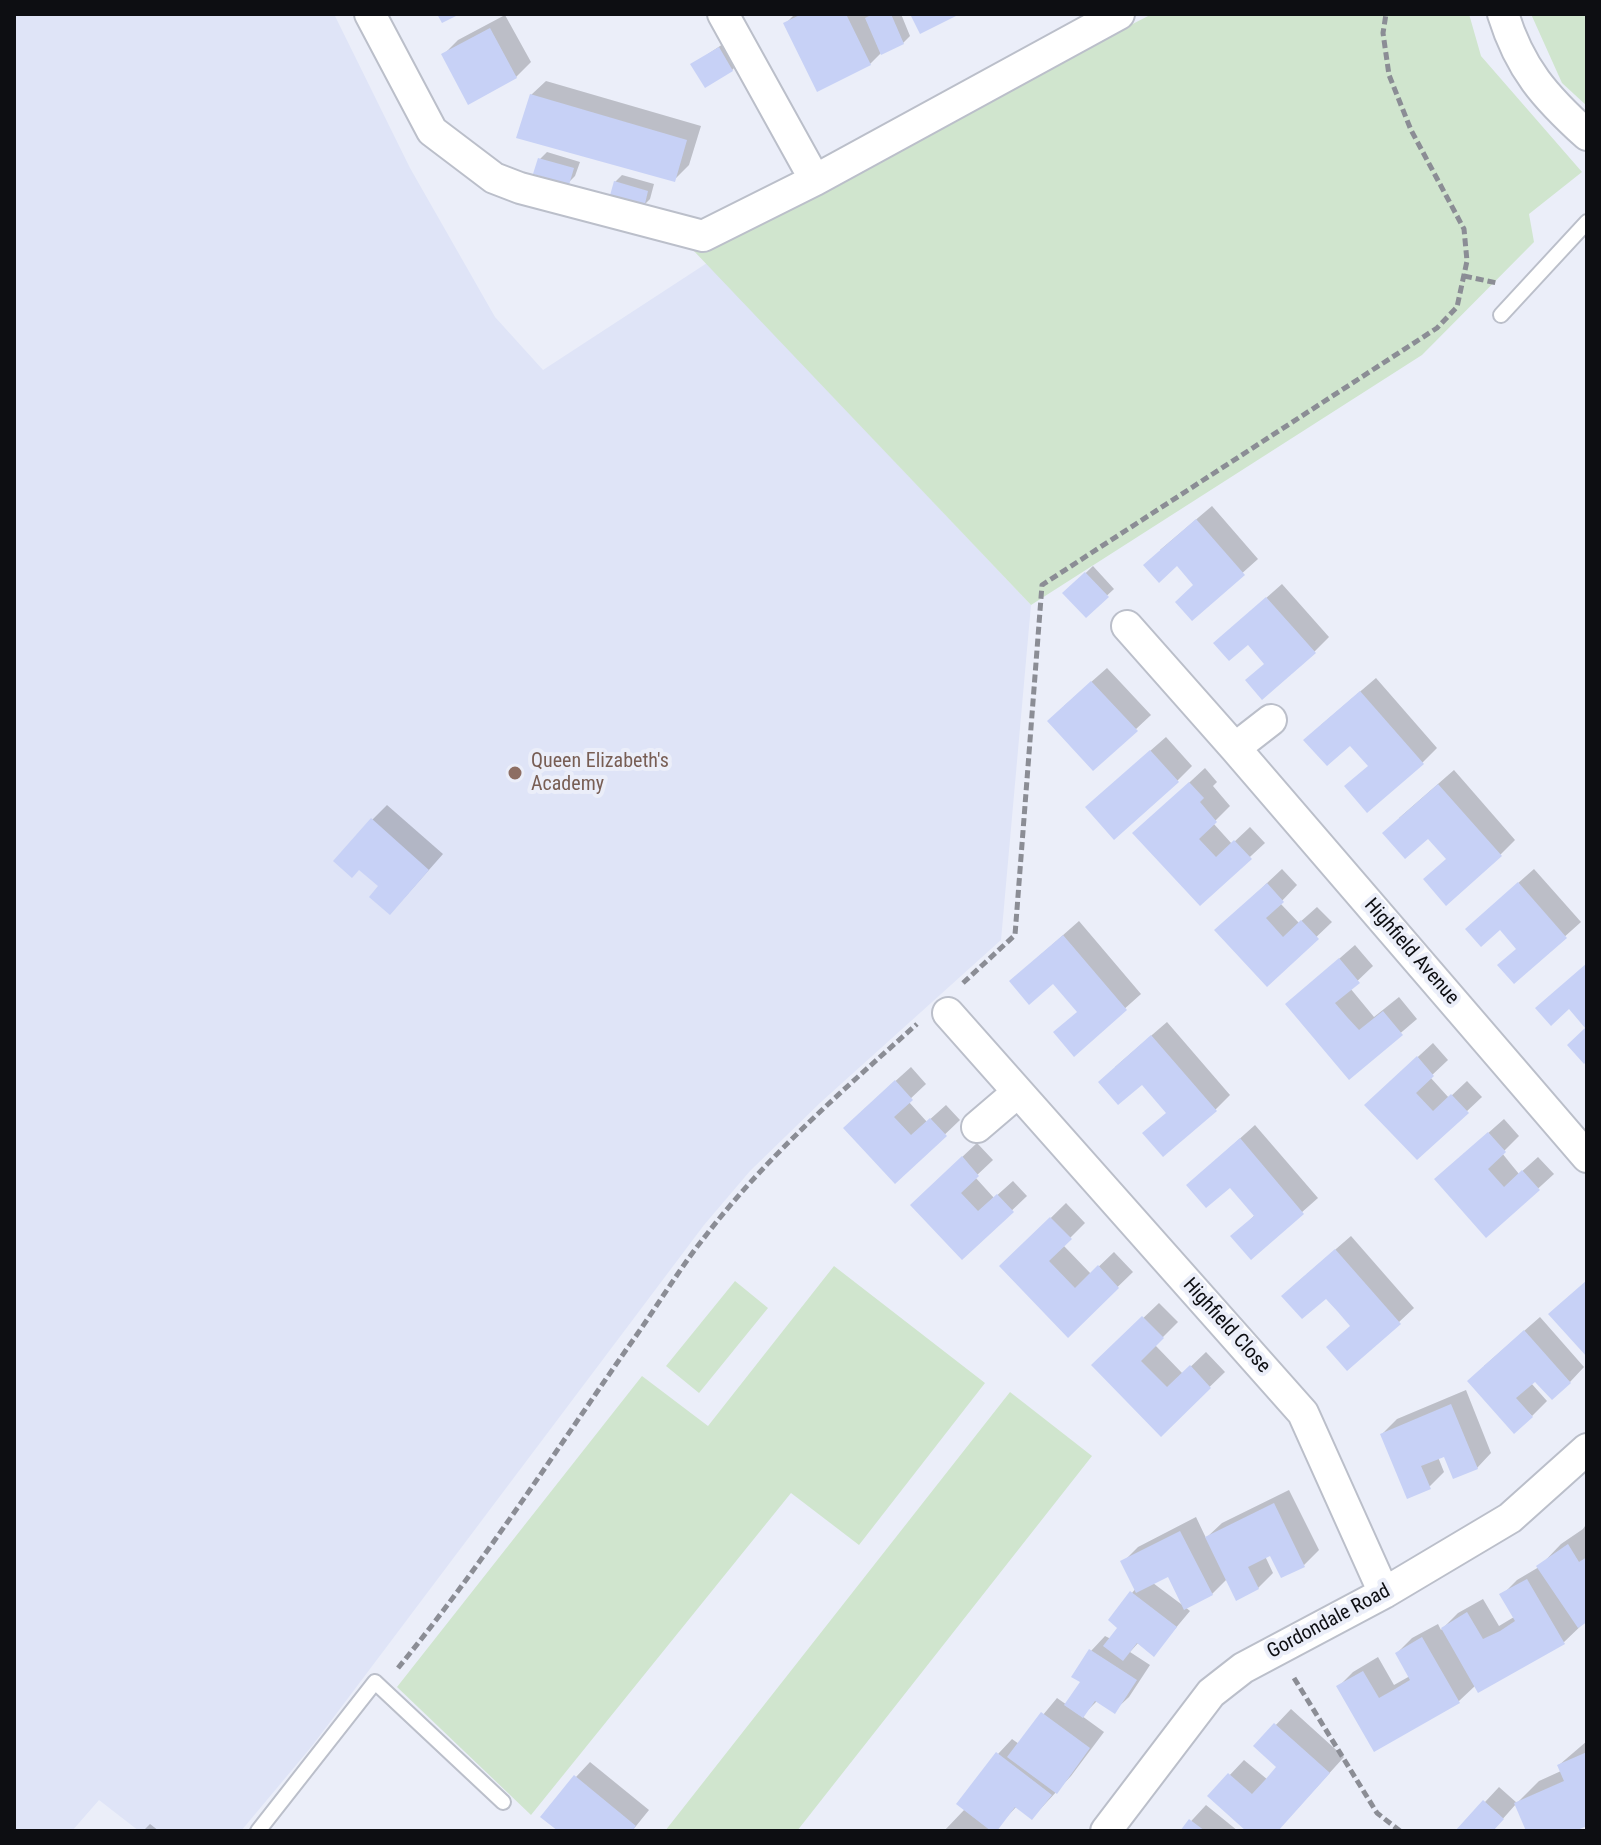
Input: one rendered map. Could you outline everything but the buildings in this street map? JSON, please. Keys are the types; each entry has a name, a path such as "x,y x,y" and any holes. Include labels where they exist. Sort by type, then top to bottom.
{"street":[{"path":"370,14 432,131 494,178 520,188 703,236 815,180 1119,14"},
{"path":"723,14 815,180"},
{"path":"1503,14 1513,47 1550,101 1587,135"},
{"name":"Highfield Avenue","path":"1127,626 1587,1157"},
{"path":"1235,748 1271,720"},
{"name":"Highfield Close","path":"948,1013 1303,1413 1384,1593"},
{"path":"977,1127 1018,1092"},
{"name":"Gordondale Road","path":"1106,1831 1211,1693 1243,1668 1384,1593 1510,1518 1587,1449"}],"lane":[{"path":"1501,315 1587,222"},
{"path":"258,1831 375,1682 503,1802"}],"path":[{"path":"961,984 1015,935 1042,585 1437,328 1457,307 1467,261 1464,229 1411,130 1389,75 1383,33 1386,14"},
{"path":"381,1687 433,1623 707,1234 766,1165 831,1100 918,1023"},
{"path":"1277,1650 1377,1813 1400,1831"}],"shaded area":[{"name":"Queen Elizabeth's Academy","path":"14,14 334,14 410,168 495,317 543,370 707,263 1031,605 1001,940 821,1102 750,1171 704,1225 312,1746 241,1831 139,1831 99,1800 72,1831 14,1831"}],"green space":[{"path":"1152,14 1469,14 1481,56 1582,172 1529,214 1534,242 1422,355 1031,605 693,250"},
{"path":"1531,14 1587,14 1587,106 1562,83"},
{"path":"834,1266 985,1383 859,1545 791,1493 531,1815 397,1687 642,1376 708,1426"},
{"path":"735,1281 768,1308 699,1393 666,1366"},
{"path":"1010,1392 1092,1456 797,1831 665,1831"}],"place":[{"name":"Queen Elizabeth's Academy","path":"515,773"}]}
